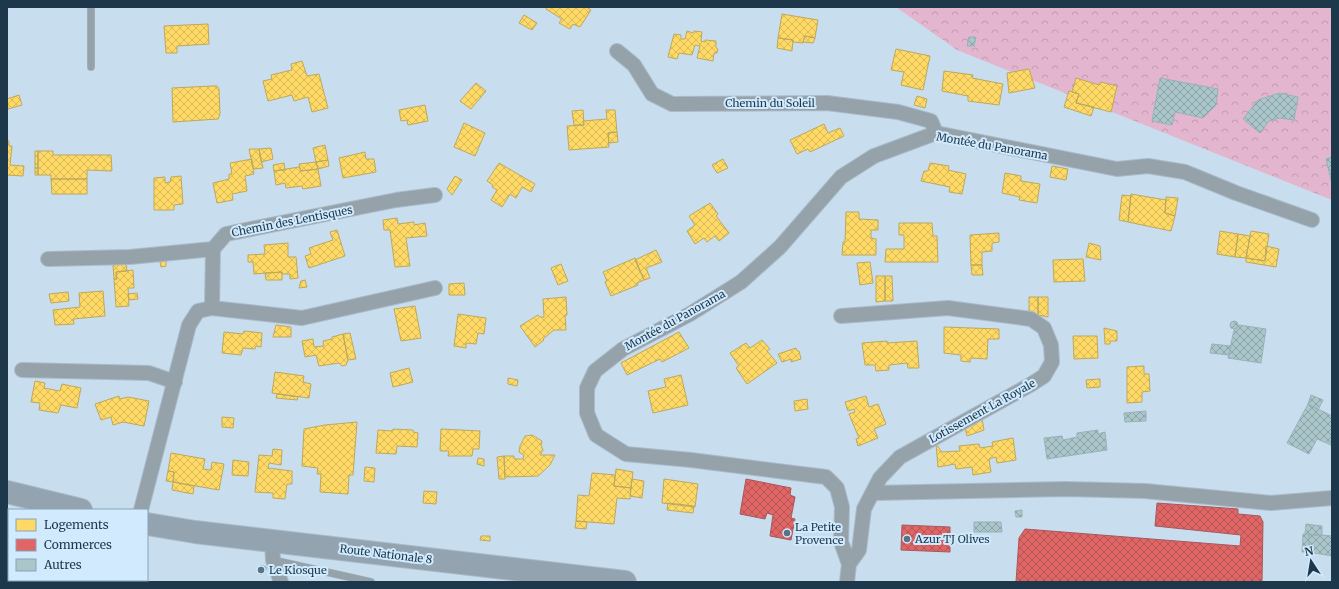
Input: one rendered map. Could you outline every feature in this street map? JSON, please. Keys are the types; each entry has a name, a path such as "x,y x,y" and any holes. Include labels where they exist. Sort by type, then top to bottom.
{"main road":[{"path":"7,492 77,509"},
{"name":"Route Nationale 8","path":"148,524 195,532 272,551 625,582"}],"street":[{"name":"Chemin du Soleil","path":"617,51 634,65 652,94 672,104 827,103 898,112 931,121 936,133"},
{"name":"Montée du Panorama","path":"847,582 849,564 841,542 842,507 837,488 826,477 691,460 626,454 596,436 587,413 587,388 594,371 623,349 690,314 741,282 780,247 841,177 874,156 936,133 1117,169 1148,166 1185,172 1236,193 1312,220"},
{"name":"Chemin des Lentisques","path":"213,249 226,234 396,200 435,195"},
{"path":"48,259 130,257 213,249 212,308"},
{"path":"141,509 189,325 198,311 212,308 302,318 435,288"},
{"name":"Lotissement La Royale","path":"841,316 948,308 1031,318 1044,328 1051,345 1052,362 1044,376 1030,385 900,457 880,478 864,509 860,550 849,564"},
{"path":"22,370 149,373 175,382"},
{"path":"872,493 1066,489 1145,491 1271,503 1332,498"},
{"path":"272,551 281,582"}],"lane":[{"path":"91,7 91,68"},
{"path":"272,551 371,582"}],"green space":[{"path":"896,7 1332,7 1332,200 957,50"}],"building: Logements":[{"path":"547,7 586,7 591,10 580,27 573,24 570,29 559,23 562,19 546,9"},
{"path":"782,14 818,20 815,38 805,36 803,43 778,38"},
{"path":"524,15 537,23 532,30 519,23"},
{"path":"208,24 209,44 177,46 177,53 166,53 164,26"},
{"path":"687,31 693,33 694,31 702,32 701,41 716,41 716,48 718,49 717,53 714,53 713,61 697,58 700,46 695,45 692,55 679,53 677,59 668,57 674,34 681,35 681,39 685,39"},
{"path":"805,36 815,38 813,43 803,42"},
{"path":"778,38 793,40 792,51 777,48"},
{"path":"896,49 930,56 923,90 901,85 904,72 891,70"},
{"path":"302,61 307,76 319,74 328,108 312,112 308,97 294,101 292,95 268,101 263,81 272,79 271,75 292,70 291,64"},
{"path":"1029,69 1035,88 1009,93 1007,73"},
{"path":"944,71 973,75 972,78 1003,84 999,105 968,101 968,96 942,91"},
{"path":"1076,78 1099,85 1101,82 1117,86 1111,112 1076,103 1079,94 1072,92"},
{"path":"476,83 486,91 471,109 460,101"},
{"path":"217,86 219,89 220,114 218,119 173,122 172,88"},
{"path":"1069,91 1079,94 1076,103 1094,107 1091,116 1064,107"},
{"path":"19,95 22,105 8,109 7,99"},
{"path":"917,96 927,99 925,108 914,105"},
{"path":"425,105 428,121 408,125 407,120 401,121 399,110"},
{"path":"583,110 584,125 574,125 572,111"},
{"path":"606,110 615,110 617,132 608,133 609,147 569,150 567,126 584,125 583,121 607,119"},
{"path":"464,123 485,133 475,156 454,147"},
{"path":"824,124 828,133 840,128 844,136 810,152 808,149 797,154 790,140"},
{"path":"617,132 618,142 609,143 608,133"},
{"path":"7,140 9,141 9,146 12,146 10,165 24,166 23,176 7,175"},
{"path":"325,145 328,160 316,162 313,148"},
{"path":"271,148 273,159 261,162 259,149"},
{"path":"249,149 259,149 263,168 253,169"},
{"path":"35,151 38,151 38,168 35,168"},
{"path":"38,151 53,151 53,155 111,155 112,171 87,170 87,179 51,179 51,175 38,175"},
{"path":"365,152 366,159 374,159 376,172 343,178 339,158"},
{"path":"252,159 254,174 245,176 247,191 232,194 233,200 217,203 213,183 229,179 229,174 232,174 230,163"},
{"path":"723,159 728,168 717,173 712,165"},
{"path":"328,160 329,166 318,169 316,162"},
{"path":"316,162 318,169 301,171 299,164"},
{"path":"284,163 285,170 274,171 273,165"},
{"path":"499,163 535,184 531,192 522,187 516,198 510,194 502,207 491,200 497,190 487,181"},
{"path":"930,163 949,166 948,170 966,174 962,194 949,192 950,187 921,181 924,171 928,171"},
{"path":"1052,166 1068,169 1066,180 1050,177"},
{"path":"299,167 301,171 318,169 321,186 303,189 302,186 286,188 285,183 276,185 274,171"},
{"path":"35,168 38,168 38,175 35,175"},
{"path":"1005,173 1021,176 1021,181 1040,184 1037,203 1019,200 1020,197 1002,193"},
{"path":"181,176 183,204 174,205 174,210 154,210 154,178 165,177 165,183 170,182 171,177"},
{"path":"455,176 462,180 452,195 447,189"},
{"path":"51,179 87,179 87,194 52,194"},
{"path":"1131,194 1166,200 1165,213 1175,216 1171,231 1128,222"},
{"path":"1122,195 1131,196 1128,222 1119,220"},
{"path":"1166,197 1178,198 1175,216 1165,213"},
{"path":"710,203 718,214 716,216 729,233 719,241 715,236 707,242 704,238 695,244 687,231 695,225 689,216"},
{"path":"846,212 859,212 859,219 878,220 878,230 871,230 871,238 876,239 876,255 842,255 843,242 845,242"},
{"path":"397,218 398,224 414,222 414,225 425,223 427,236 406,238 410,266 395,267 390,230 384,230 383,220"},
{"path":"899,223 932,223 933,236 937,236 938,262 885,262 886,249 904,249 904,235 899,235"},
{"path":"337,230 345,256 309,268 305,256 311,254 309,248 333,240 330,232"},
{"path":"1220,231 1238,234 1235,257 1217,254"},
{"path":"1251,231 1269,234 1265,261 1246,258"},
{"path":"999,233 999,242 992,243 992,251 982,252 982,265 971,265 970,235"},
{"path":"1238,234 1250,236 1246,258 1235,257"},
{"path":"288,243 288,257 296,257 298,278 290,279 290,274 282,274 282,272 254,274 253,262 248,262 248,255 265,254 264,245"},
{"path":"1089,243 1100,246 1101,260 1086,257"},
{"path":"1266,246 1279,249 1276,267 1246,262 1246,258 1265,261"},
{"path":"656,250 662,262 646,268 650,278 644,280 635,260"},
{"path":"635,258 644,280 637,283 638,285 611,296 605,282 607,281 603,272"},
{"path":"1083,259 1085,281 1054,282 1053,260"},
{"path":"166,261 166,266 161,267 160,262"},
{"path":"870,262 873,283 860,285 857,263"},
{"path":"126,264 127,271 116,272 117,279 114,279 113,265"},
{"path":"561,264 568,281 558,285 551,268"},
{"path":"971,265 982,265 983,275 972,275"},
{"path":"133,270 134,288 128,288 129,306 116,307 114,279 117,279 116,272"},
{"path":"282,272 282,280 266,280 265,273"},
{"path":"876,276 885,276 885,301 876,302"},
{"path":"885,276 892,276 893,301 885,301"},
{"path":"305,280 307,287 299,288 301,281"},
{"path":"464,283 465,295 449,295 449,284"},
{"path":"103,291 105,316 73,319 74,324 55,325 53,310 80,307 79,293"},
{"path":"68,292 69,301 51,303 49,294"},
{"path":"137,293 138,299 129,300 128,294"},
{"path":"566,297 566,330 554,330 535,347 520,326 538,315 540,317 544,317 543,299"},
{"path":"1029,297 1038,297 1038,315 1029,313"},
{"path":"1038,297 1048,297 1048,317 1038,315"},
{"path":"415,306 421,338 401,341 394,309"},
{"path":"458,314 486,318 484,334 478,333 476,344 466,343 466,348 454,346"},
{"path":"276,325 291,327 291,337 273,337"},
{"path":"944,327 999,329 999,339 988,339 987,359 971,358 970,362 961,361 961,355 944,353"},
{"path":"1104,328 1117,331 1117,341 1110,341 1110,344 1105,344"},
{"path":"244,331 262,333 261,347 256,346 255,349 243,348 241,355 222,353 224,332 243,334"},
{"path":"679,332 689,348 662,362 660,359 627,375 621,363"},
{"path":"350,333 356,359 348,360 343,334"},
{"path":"343,334 348,360 346,365 342,366 339,363 319,366 316,355 305,357 302,341 313,339 314,347 324,346 323,341"},
{"path":"1073,336 1097,336 1098,358 1074,359"},
{"path":"762,340 770,349 767,351 777,363 747,384 736,368 739,366 730,353 746,343 750,348"},
{"path":"887,341 887,343 917,341 919,368 908,368 907,363 889,365 889,370 876,371 875,365 865,365 862,343"},
{"path":"796,348 797,351 799,351 801,359 791,362 791,359 782,362 778,354"},
{"path":"1144,366 1144,374 1149,374 1150,391 1142,392 1142,402 1127,403 1127,367"},
{"path":"409,368 413,382 393,387 390,373"},
{"path":"275,372 304,376 303,382 311,384 309,398 272,393"},
{"path":"681,375 688,405 653,413 648,391 666,387 664,379"},
{"path":"508,378 518,380 517,386 508,384"},
{"path":"1100,379 1100,387 1087,388 1086,380"},
{"path":"35,381 45,383 44,388 60,391 62,384 81,388 77,408 61,405 58,413 39,410 40,403 31,402"},
{"path":"277,394 298,397 297,400 276,398"},
{"path":"119,396 120,399 128,397 149,401 144,426 123,422 113,425 111,417 101,420 95,404"},
{"path":"866,396 869,407 878,404 886,424 874,429 878,438 858,446 856,439 859,438 849,414 855,412 854,409 848,411 845,402"},
{"path":"807,399 808,409 795,411 794,401"},
{"path":"222,417 234,418 233,428 222,427"},
{"path":"982,419 984,430 967,436 965,427"},
{"path":"357,422 353,475 349,475 348,494 320,492 321,474 317,474 318,468 302,466 304,429 325,425"},
{"path":"393,429 413,430 413,432 418,433 417,447 397,446 396,454 376,453 378,430 392,431"},
{"path":"441,429 480,431 479,449 473,449 472,456 448,456 449,451 440,451"},
{"path":"532,435 542,441 541,445 543,450 540,455 555,455 550,465 538,476 505,477 504,456 514,456 514,459 523,459 524,455 519,452 520,446 525,436"},
{"path":"1013,438 1016,460 997,463 996,457 989,459 991,472 973,475 972,467 956,469 955,464 938,467 936,444 942,452 960,451 959,446 979,444 980,448 993,446 992,442"},
{"path":"273,449 282,450 281,465 269,463 268,468 292,471 292,484 287,484 285,499 273,498 273,493 255,492 259,455 272,456"},
{"path":"171,453 205,459 203,469 211,470 212,462 224,464 219,490 173,482 174,472 168,471"},
{"path":"504,456 505,479 499,479 497,457"},
{"path":"478,458 484,459 484,466 477,464"},
{"path":"233,460 249,462 248,476 232,475"},
{"path":"365,467 375,468 374,482 364,481"},
{"path":"616,469 633,472 631,488 614,486"},
{"path":"168,471 174,472 173,482 166,481"},
{"path":"592,473 615,475 614,486 631,488 630,499 617,498 614,524 576,521 578,495 589,496"},
{"path":"632,479 644,481 642,498 630,496"},
{"path":"664,479 698,484 695,507 662,503"},
{"path":"173,482 194,486 193,494 172,490"},
{"path":"424,491 437,492 436,504 423,503"},
{"path":"668,503 694,506 693,513 667,510"},
{"path":"576,521 587,522 586,529 575,528"},
{"path":"481,536 490,536 490,541 480,540"}],"building: Commerces":[{"path":"746,479 791,488 790,495 795,497 791,518 795,519 791,540 770,536 773,515 767,513 765,519 740,514"},
{"path":"1157,503 1238,509 1238,514 1260,516 1263,522 1262,582 1016,582 1019,538 1025,529 1240,546 1241,535 1155,526"},
{"path":"902,525 950,527 950,552 901,550"}],"building: Autres":[{"path":"969,37 976,37 974,46 967,46"},
{"path":"1160,78 1218,89 1216,105 1203,118 1175,112 1172,125 1152,121"},
{"path":"1279,93 1298,97 1294,120 1279,118 1269,121 1260,133 1243,119 1258,100"},
{"path":"1332,157 1332,180 1331,180 1326,159"},
{"path":"1232,321 1236,321 1238,325 1236,329 1232,329 1230,327 1230,323"},
{"path":"1239,325 1266,329 1261,363 1228,358 1234,330"},
{"path":"1212,344 1231,346 1229,355 1210,353"},
{"path":"1311,395 1323,400 1318,410 1308,404"},
{"path":"1308,404 1332,416 1331,445 1317,439 1309,454 1287,443"},
{"path":"1146,411 1146,421 1125,422 1124,413"},
{"path":"1098,430 1098,434 1105,432 1107,450 1047,459 1044,438 1062,436 1063,440 1077,437 1077,433"},
{"path":"1022,510 1022,517 1016,517 1015,511"},
{"path":"974,522 1001,522 1002,532 974,532"},
{"path":"1306,524 1322,526 1322,536 1305,534"},
{"path":"1303,534 1309,534 1309,552 1302,552"},
{"path":"1309,534 1332,536 1332,556 1309,552"},
{"name":"Le Kiosque","path":"261,565 266,567 266,570 261,575 257,570"}],"place":[{"name":"La Petite Provence","path":"787,533"},
{"name":"Azur TJ Olives","path":"907,539"},
{"name":"Le Kiosque","path":"261,570"}]}
